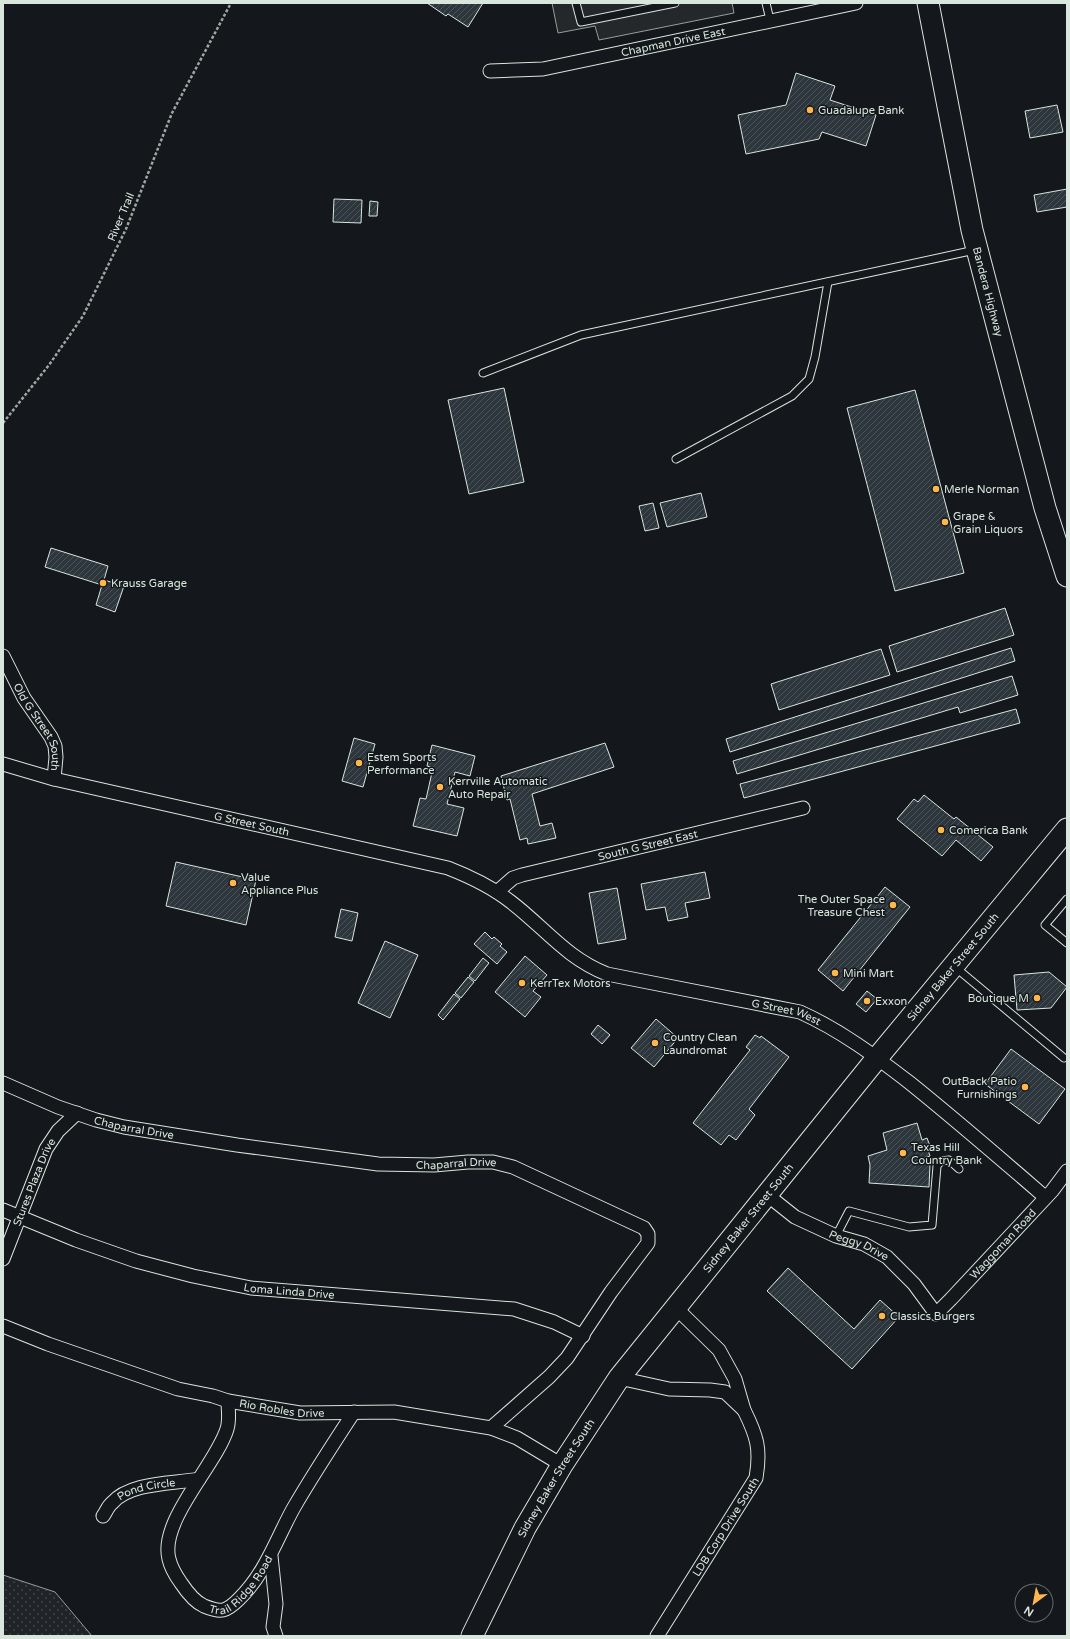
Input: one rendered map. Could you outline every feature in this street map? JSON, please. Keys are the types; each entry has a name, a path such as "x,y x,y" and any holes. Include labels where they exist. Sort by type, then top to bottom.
{"main road":[{"name":"Bandera Highway","path":"928,3 954,141 977,250 1045,508 1067,576"},
{"name":"Sidney Baker Street South","path":"472,1636 525,1528 562,1465 619,1378 766,1194 877,1058 955,967 1067,829"}],"street":[{"name":"Chapman Drive East","path":"490,71 543,69 856,3"},
{"name":"Old G Street South","path":"3,656 24,698 51,737 55,746 56,757 54,779"},
{"name":"G Street South","path":"3,764 54,779 442,867 468,876 497,892"},
{"name":"South G Street East","path":"497,892 513,878 522,875 803,808"},
{"name":"G Street West","path":"497,892 569,954 607,974 800,1012 826,1024 877,1058 1046,1197"},
{"name":"Chaparral Drive","path":"3,1083 77,1113 124,1127 340,1160 378,1164 434,1165 468,1162 493,1162 521,1170 637,1223 644,1228 648,1234 648,1243 611,1292 567,1358 549,1377 491,1428"},
{"name":"Stures Plaza Drive","path":"3,1259 46,1149 58,1131 77,1113"},
{"name":"Waggoman Road","path":"936,1314 1046,1197 1067,1172"},
{"name":"Peggy Drive","path":"766,1194 795,1217 836,1236 864,1244 887,1257 914,1284 936,1314"},
{"name":"Loma Linda Drive","path":"3,1210 76,1240 128,1259 193,1276 236,1285 309,1294 514,1309 536,1315 583,1336"},
{"name":"LDB Corp Drive South","path":"657,1636 756,1478 759,1449 755,1431 744,1410 735,1379 719,1350 675,1307"},
{"name":"Rio Robles Drive","path":"3,1326 48,1344 178,1389 213,1396 228,1402 300,1413 394,1412 416,1414 491,1428 517,1438 562,1465"},
{"name":"LDB Corp Drive South","path":"619,1378 669,1389 725,1392 744,1410"},
{"name":"Trail Ridge Road","path":"228,1402 227,1428 221,1444 199,1479 175,1523 169,1542 168,1558 174,1575 187,1592 202,1605 215,1611 222,1611 240,1599 271,1556 280,1534 294,1508 354,1412"},
{"name":"Pond Circle","path":"103,1516 112,1502 127,1492 141,1487 199,1479"},
{"path":"271,1556 276,1604 273,1627 276,1636"}],"lane":[{"path":"576,3 580,22 675,3"},
{"path":"766,3 770,20"},
{"path":"483,372 581,335 977,250"},
{"path":"676,459 792,396 809,379 815,357 828,282"},
{"path":"1067,899 1046,925 1067,943"},
{"path":"955,967 1064,1058"},
{"path":"836,1236 849,1211 910,1227 932,1225 937,1166 941,1161 949,1160 959,1169"}],"path":[{"name":"River Trail","path":"3,423 49,365 85,312 126,229 172,113 232,3"}],"shaded area":[{"path":"552,3 732,3 734,13 599,40 595,26 558,33"},
{"path":"3,1575 55,1592 92,1636 3,1636"}],"building":[{"path":"427,3 483,3 468,27 448,14 446,16"},
{"name":"Guadalupe Bank","path":"796,73 835,86 830,100 876,115 866,146 822,132 819,139 746,154 738,115 786,105"},
{"path":"1057,105 1063,132 1030,138 1025,111"},
{"path":"1067,189 1067,207 1037,212 1034,195"},
{"path":"334,199 362,200 361,223 333,222"},
{"path":"370,201 378,202 377,216 369,216"},
{"path":"504,388 524,482 469,494 448,400"},
{"path":"915,390 964,573 895,591 847,408"},
{"path":"701,493 707,517 667,527 660,503"},
{"path":"653,503 659,528 645,531 639,506"},
{"name":"Krauss Garage","path":"51,548 108,566 104,580 124,586 115,612 96,605 102,585 45,567"},
{"path":"1005,608 1014,635 897,672 889,646"},
{"path":"1011,648 1015,661 730,752 726,739"},
{"path":"881,649 890,675 779,710 771,684"},
{"path":"1012,676 1018,695 960,713 958,707 737,774 733,761"},
{"path":"1016,709 1020,723 744,798 740,784"},
{"name":"Estem Sports Performance","path":"354,738 375,744 363,787 342,781"},
{"path":"605,743 614,767 532,794 540,826 552,823 556,838 528,844 527,838 520,840 510,799 507,800 501,776"},
{"name":"Kerrville Automatic Auto Repair","path":"432,745 475,756 470,776 455,772 447,804 464,808 457,836 413,826 420,798 426,799 433,768 427,766"},
{"name":"Comerica Bank","path":"924,795 954,819 956,817 993,847 981,861 956,840 942,856 897,819 914,799 918,802"},
{"path":"176,862 256,880 246,925 166,906"},
{"path":"705,872 710,898 685,903 688,917 668,921 665,907 646,910 641,884"},
{"path":"885,887 910,907 843,991 818,970"},
{"path":"617,888 626,939 598,944 589,893"},
{"path":"341,909 358,913 352,941 335,937"},
{"path":"485,932 492,939 494,937 502,944 500,946 507,952 497,964 474,944"},
{"path":"385,941 418,955 390,1018 358,1003"},
{"name":"KerrTex Motors","path":"525,956 547,975 533,991 541,997 525,1017 495,992"},
{"path":"483,958 489,963 475,981 469,976"},
{"name":"Boutique M","path":"1049,972 1067,987 1051,1008 1017,1010 1014,975"},
{"path":"468,977 474,982 461,998 455,993"},
{"name":"Exxon","path":"867,991 877,999 866,1012 856,1004"},
{"path":"454,994 460,999 443,1020 438,1015"},
{"name":"Country Clean Laundromat","path":"656,1019 678,1038 654,1067 631,1048"},
{"path":"598,1025 610,1035 602,1044 591,1034"},
{"path":"755,1035 760,1038 761,1036 789,1057 749,1109 755,1115 736,1140 729,1135 721,1145 693,1123 750,1050 746,1047"},
{"name":"OutBack Patio Furnishings","path":"1011,1049 1065,1089 1039,1124 985,1084"},
{"name":"Texas Hill Country Bank","path":"917,1123 922,1140 927,1138 930,1146 927,1147 930,1156 924,1158 926,1164 930,1164 929,1187 869,1183 870,1165 868,1156 887,1150 883,1133"},
{"path":"788,1268 854,1329 880,1300 899,1317 852,1369 767,1291"}],"place":[{"name":"Guadalupe Bank","path":"810,110"},
{"name":"Merle Norman","path":"936,489"},
{"name":"Grape & Grain Liquors","path":"945,522"},
{"name":"Krauss Garage","path":"103,583"},
{"name":"Estem Sports Performance","path":"359,763"},
{"name":"Kerrville Automatic Auto Repair","path":"440,787"},
{"name":"Comerica Bank","path":"941,830"},
{"name":"Value Appliance Plus","path":"233,883"},
{"name":"The Outer Space Treasure Chest","path":"893,905"},
{"name":"Mini Mart","path":"835,973"},
{"name":"KerrTex Motors","path":"522,983"},
{"name":"Boutique M","path":"1037,998"},
{"name":"Exxon","path":"867,1001"},
{"name":"Country Clean Laundromat","path":"655,1043"},
{"name":"OutBack Patio Furnishings","path":"1025,1087"},
{"name":"Texas Hill Country Bank","path":"903,1153"},
{"name":"Classics Burgers","path":"882,1316"}]}
